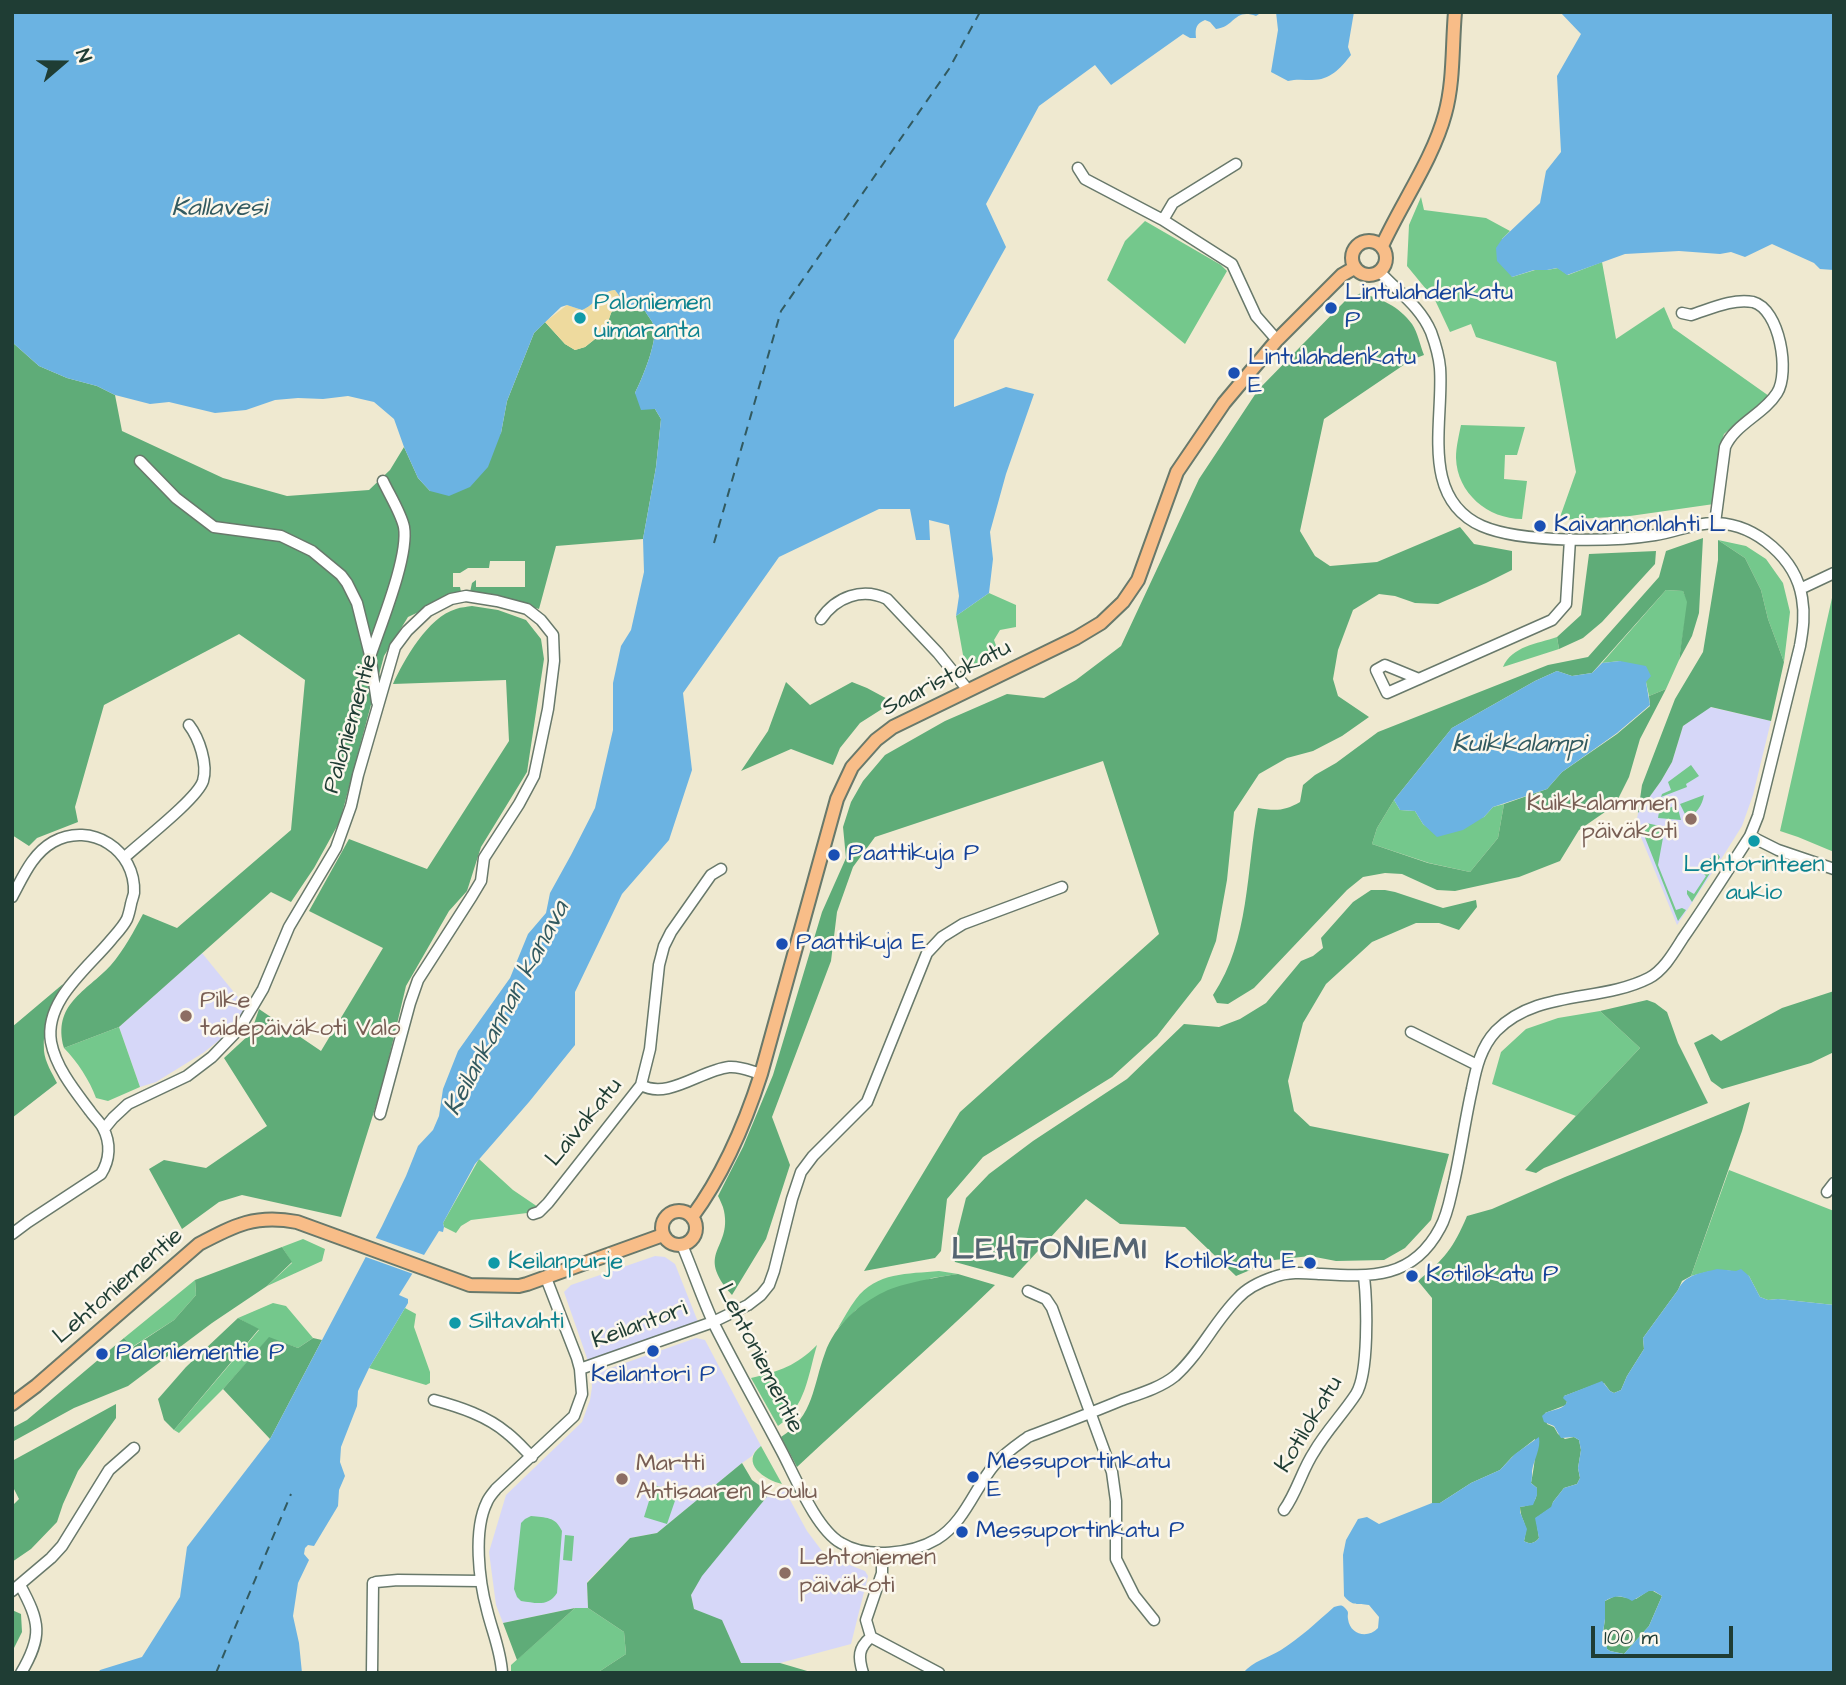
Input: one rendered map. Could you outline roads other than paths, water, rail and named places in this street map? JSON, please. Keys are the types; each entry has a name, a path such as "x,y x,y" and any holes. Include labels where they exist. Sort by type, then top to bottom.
{"main road":[{"path":"1381,246 1429,153 1445,115 1450,88 1455,12"},
{"path":"1371,241 1381,246 1387,260 1380,272 1369,276 1354,268 1352,257 1356,247 1371,241"},
{"name":"Saaristokatu","path":"692,1217 747,1116 837,799 852,767 876,740 893,727 1076,638 1101,623 1123,602 1138,580 1177,472 1224,403 1277,340 1342,275 1354,268"},
{"path":"684,1211 692,1217 696,1226 694,1236 682,1245 668,1242 661,1225 669,1213 684,1211"},
{"name":"Lehtoniementie","path":"12,1404 199,1244 227,1229 254,1220 277,1218 297,1222 470,1285 519,1286 663,1235"}],"street":[{"path":"1163,220 1173,203 1236,164"},
{"path":"1078,168 1085,179 1163,220 1232,264 1256,316 1277,340"},
{"path":"1380,272 1411,302 1431,332 1440,368 1438,463 1445,489 1454,504 1480,526 1498,532 1570,539 1639,537 1715,523 1737,527 1758,536 1775,549 1787,562 1800,589 1834,573"},
{"path":"1682,313 1690,315 1742,300 1758,304 1774,322 1780,342 1781,386 1769,404 1731,436 1724,447 1715,523"},
{"path":"140,461 176,498 214,527 281,536 312,551 341,575 357,603 370,654 377,706"},
{"path":"370,654 400,568 404,541 404,525 383,481"},
{"path":"1419,679 1558,615 1566,604 1570,539"},
{"name":"Lehtoniementie","path":"682,1245 713,1322 805,1496 824,1527 840,1543 868,1553 923,1546 937,1539 956,1522 995,1464 1028,1437 1164,1384 1199,1350 1238,1297 1255,1285 1295,1272 1364,1276 1400,1268 1416,1258 1432,1241 1441,1226 1458,1168 1477,1065 1485,1046 1496,1031 1514,1016 1538,1004 1632,985 1652,977 1670,957 1750,836 1758,816 1800,646 1804,620 1800,589"},
{"path":"821,619 828,608 862,593 876,594 887,599 938,653 968,690"},
{"name":"Paloniementie","path":"104,1129 128,1104 187,1076 212,1057 240,1028 263,989 289,927 336,848 351,806 395,647 407,631 428,611 451,599 466,596 527,609 541,620 553,635 553,673 534,776 520,804 484,859 481,881 418,980 380,1114"},
{"path":"125,857 193,797 203,781 204,762 198,736 189,725"},
{"path":"12,897 34,858 53,842 72,836 89,835 105,841 125,857 131,871 134,894 126,921 57,1003 50,1028 51,1043 57,1061 104,1129 109,1149 107,1164 101,1174 12,1234"},
{"path":"1750,836 1778,850 1834,869"},
{"path":"641,1085 650,1049 659,965 664,946 711,875 721,869"},
{"name":"Keilantori","path":"580,1369 713,1322 761,1296 769,1284 801,1172 813,1156 867,1102 928,953 942,937 963,924 1062,887"},
{"path":"1411,1032 1477,1065"},
{"name":"Laivakatu","path":"533,1214 548,1203 641,1085 649,1090 661,1090 727,1067 740,1067 761,1074"},
{"path":"1827,1192 1834,1183"},
{"name":"Kotilokatu","path":"1284,1510 1305,1466 1356,1394 1362,1381 1364,1276"},
{"path":"502,1673 502,1659 480,1581 479,1553 487,1502 496,1489 574,1416 582,1394 580,1369 545,1278"},
{"path":"1028,1291 1045,1299 1052,1308 1112,1472 1116,1501 1116,1559 1134,1595 1154,1620"},
{"path":"434,1400 457,1406 492,1422 509,1434 532,1457"},
{"path":"21,1673 37,1636 36,1616 16,1588 62,1546 109,1470 134,1448"},
{"path":"882,1553 882,1573 866,1620 870,1637 939,1673"},
{"path":"372,1673 374,1583 398,1580 480,1581"},
{"path":"863,1673 859,1656 862,1644 870,1637"}],"water":[{"name":"Kallavesi","path":"12,12 1262,12 1256,16 1243,14 1216,29 1205,20 1197,27 1196,38 1183,34 1111,85 1095,65 1039,106 986,204 1006,247 954,340 954,407 1006,387 1034,394 1006,474 990,532 993,559 989,593 956,616 959,596 949,525 929,520 930,540 916,540 910,509 879,509 779,557 683,693 692,770 669,840 622,894 575,992 575,1045 475,1164 443,1223 443,1232 439,1231 399,1295 408,1299 408,1303 358,1391 357,1406 341,1447 340,1462 345,1476 339,1490 338,1506 314,1546 308,1545 305,1548 304,1554 309,1560 298,1583 293,1616 302,1673 98,1673 100,1670 142,1657 180,1597 187,1547 270,1439 382,1226 418,1146 433,1130 439,1116 443,1089 458,1051 510,978 528,934 546,913 550,893 595,808 613,730 613,683 621,646 631,630 644,572 643,539 656,467 661,419 655,409 641,410 635,393 652,350 654,326 645,311 621,311 621,298 615,290 605,293 582,310 567,305 561,307 534,333 507,401 501,433 488,467 470,487 449,496 430,491 418,478 394,419 374,402 348,396 298,398 275,400 246,410 215,413 169,402 150,404 115,395 39,366 12,342"},
{"path":"1276,12 1354,12 1348,47 1351,55 1334,73 1318,80 1288,81 1271,72 1278,30"},
{"path":"1560,12 1834,12 1834,270 1820,269 1814,263 1772,244 1745,257 1731,252 1625,254 1567,275 1557,268 1534,270 1512,277 1497,261 1496,248 1540,203 1546,171 1561,152 1557,76 1581,34"},
{"name":"Kuikkalampi","path":"1620,661 1646,666 1651,676 1646,682 1650,705 1617,733 1562,772 1547,789 1493,807 1484,817 1463,830 1437,837 1423,824 1415,811 1400,810 1394,800 1452,728 1557,671 1572,676 1592,673 1602,663"},
{"path":"1717,1269 1741,1269 1749,1276 1760,1297 1768,1300 1834,1305 1834,1673 1243,1673 1288,1645 1334,1607 1341,1606 1347,1610 1349,1624 1360,1634 1378,1628 1379,1617 1369,1605 1353,1603 1344,1596 1343,1555 1346,1540 1358,1519 1367,1517 1379,1524 1432,1503 1440,1503 1471,1483 1500,1470 1515,1454 1539,1437 1531,1483 1537,1488 1537,1495 1533,1505 1520,1507 1527,1529 1524,1541 1536,1541 1539,1538 1535,1518 1551,1507 1564,1488 1577,1484 1580,1478 1579,1440 1574,1437 1561,1438 1554,1426 1544,1422 1542,1416 1565,1405 1567,1402 1564,1396 1602,1381 1614,1393 1621,1390 1644,1349 1643,1338 1681,1285 1694,1275","holes":["1654,1591 1662,1596 1649,1626 1624,1654 1607,1649 1603,1632 1605,1601 1618,1596 1632,1601"]}],"place":[{"name":"Lintulahdenkatu P","path":"1331,308"},
{"name":"Paloniemen uimaranta","path":"580,318"},
{"name":"Lintulahdenkatu E","path":"1234,373"},
{"name":"Kaivannonlahti L","path":"1540,526"},
{"name":"Kuikkalammen päiväkoti","path":"1691,819"},
{"name":"Lehtorinteen aukio","path":"1754,841"},
{"name":"Paattikuja P","path":"834,855"},
{"name":"Paattikuja E","path":"782,944"},
{"name":"Pilke taidepäiväkoti Valo","path":"186,1016"},
{"name":"Keilanpurje","path":"494,1263"},
{"name":"Kotilokatu E","path":"1310,1263"},
{"name":"Kotilokatu P","path":"1412,1276"},
{"name":"Siltavahti","path":"455,1323"},
{"name":"Keilantori P","path":"653,1351"},
{"name":"Paloniementie P","path":"102,1354"},
{"name":"Messuportinkatu E","path":"973,1477"},
{"name":"Martti Ahtisaaren koulu","path":"622,1479"},
{"name":"Messuportinkatu P","path":"962,1532"},
{"name":"Lehtoniemen päiväkoti","path":"785,1573"}],"district":[{"name":"LEHTONIEMI","path":"1050,1251"}],"water label":[{"name":"Keilankannan kanava","path":"508,1009"}]}
